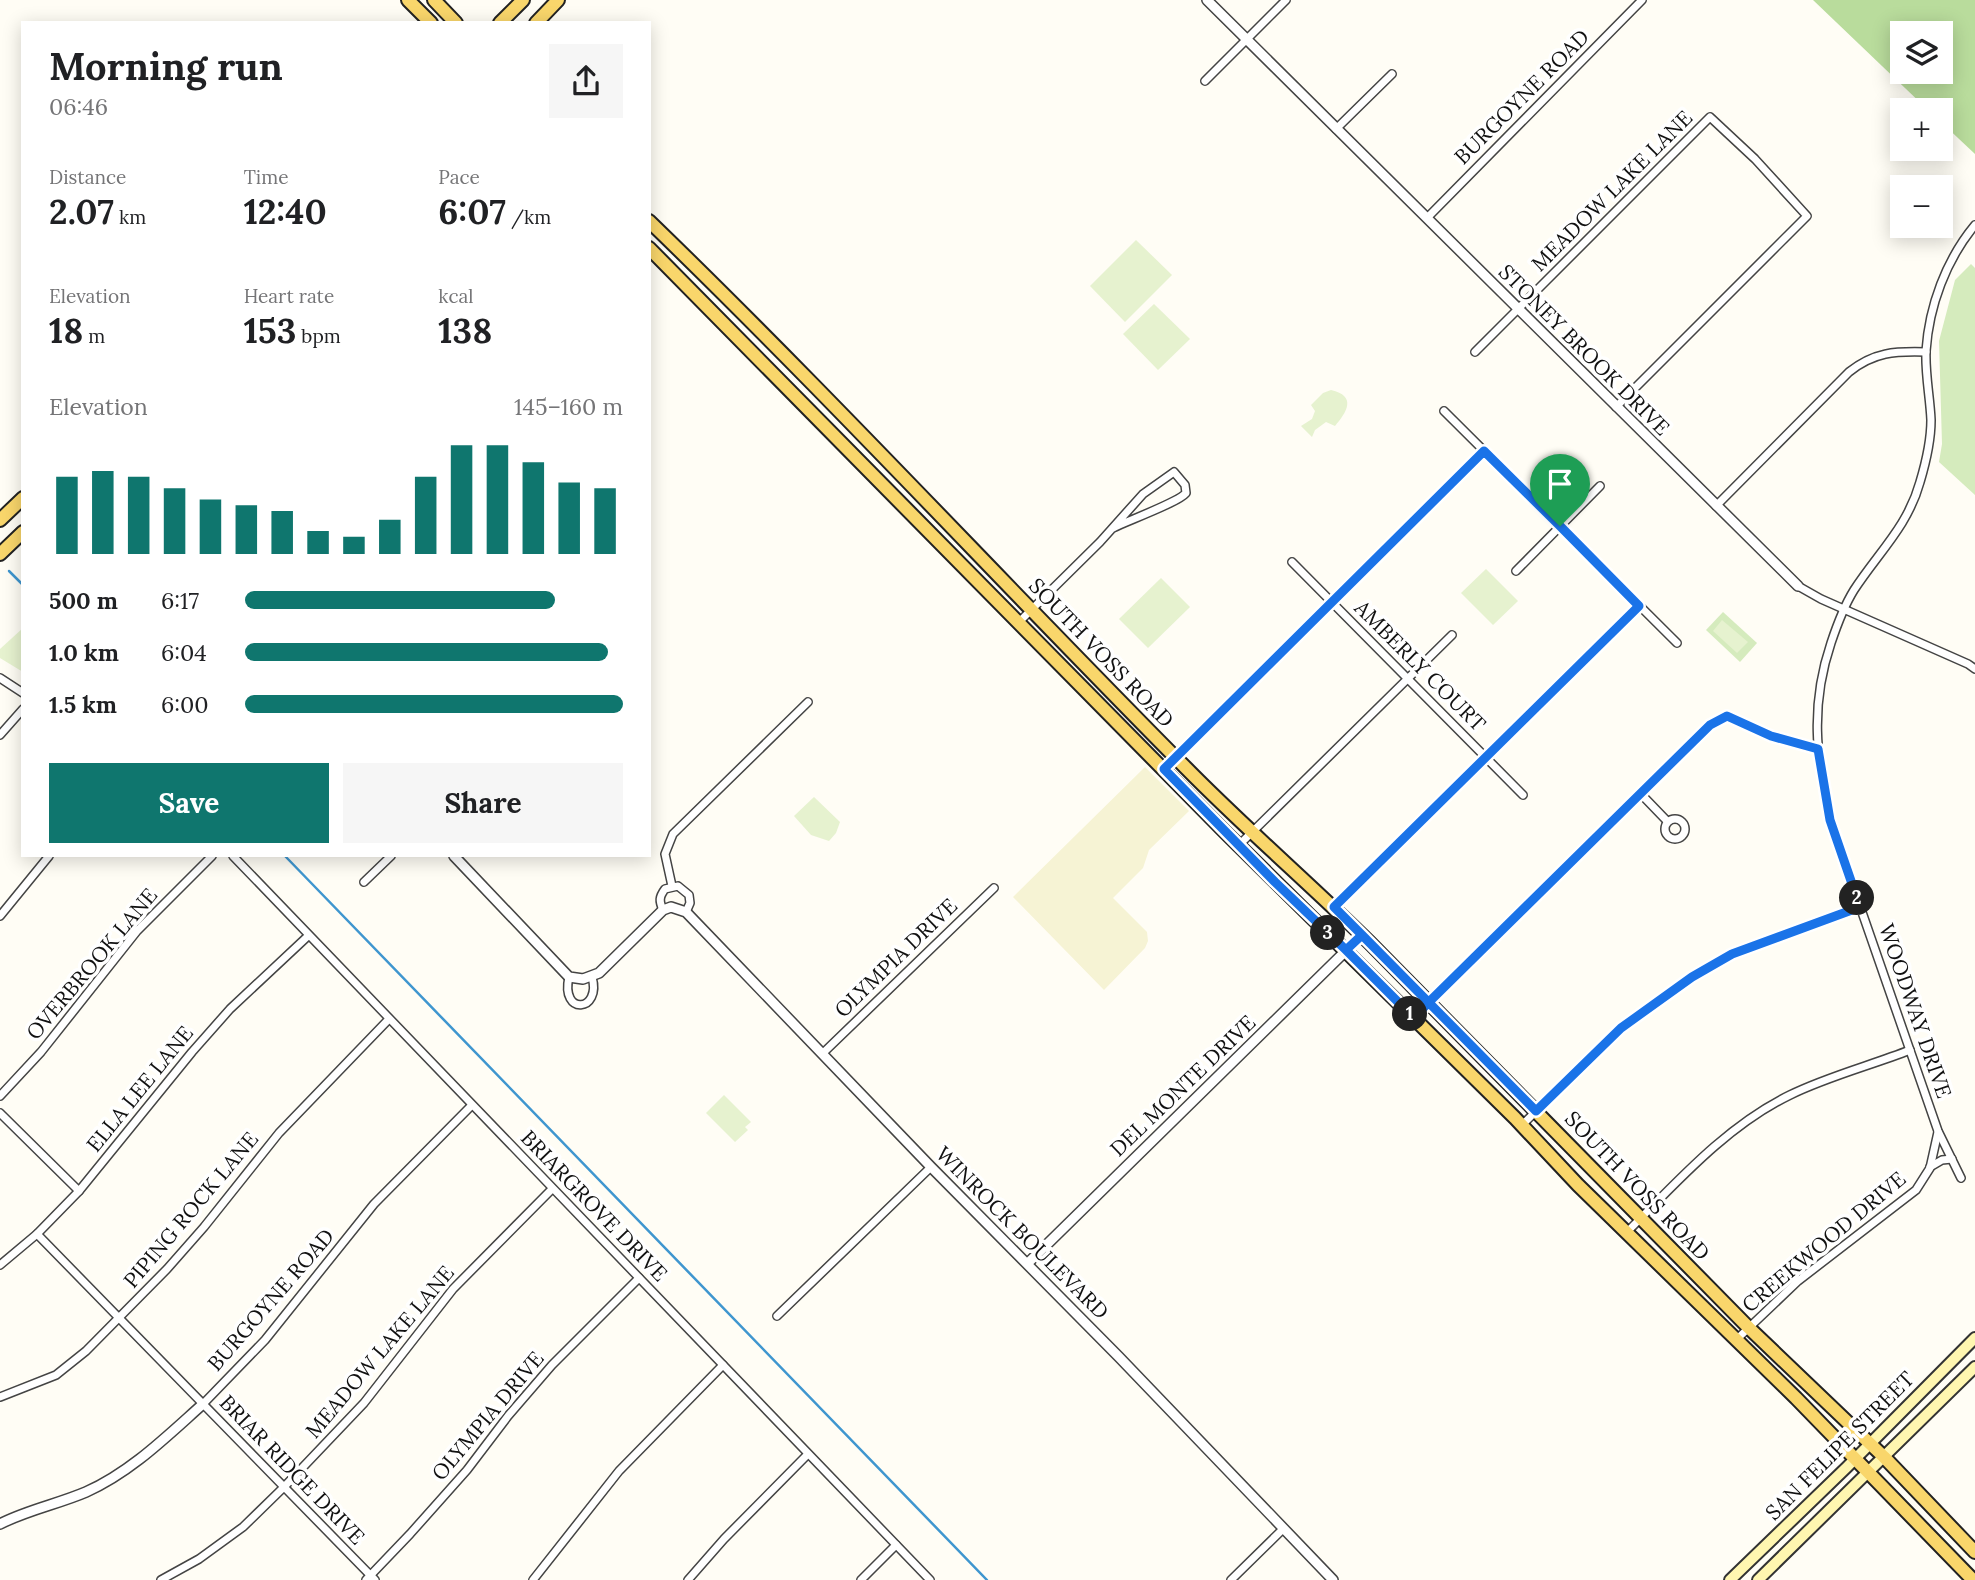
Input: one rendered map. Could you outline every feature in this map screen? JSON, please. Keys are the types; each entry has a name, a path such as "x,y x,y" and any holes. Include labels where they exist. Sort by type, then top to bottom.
{"main road":[{"path":"408,0 429,21"},
{"path":"434,0 454,21"},
{"path":"502,21 523,0"},
{"path":"538,21 558,0"},
{"name":"SOUTH VOSS ROAD","path":"651,223 782,353 1251,834 1334,907 1749,1328 1884,1457 1975,1552"},
{"name":"SOUTH VOSS ROAD","path":"651,250 1238,845 1522,1125 1578,1185 1856,1459 1973,1580"},
{"path":"678,277 692,263"},
{"path":"767,368 782,353"},
{"path":"851,453 865,438"},
{"path":"0,520 21,500"},
{"path":"932,534 945,521"},
{"path":"0,554 21,534"},
{"path":"1451,1055 1466,1040"},
{"name":"SAN FELIPE STREET","path":"1730,1580 1856,1459 1975,1338"},
{"name":"SAN FELIPE STREET","path":"1761,1576 1975,1367"},
{"path":"1949,1556 1964,1541"},
{"path":"1752,1560 1761,1576"}],"street":[{"name":"STONEY BROOK DRIVE","path":"1207,0 1798,586 1975,669"},
{"path":"1205,81 1286,0"},
{"name":"BURGOYNE ROAD","path":"1427,219 1642,0"},
{"path":"1336,129 1392,74"},
{"name":"MEADOW LAKE LANE","path":"1475,352 1710,117 1807,216 1616,407"},
{"name":"WOODWAY DRIVE","path":"1961,1178 1938,1131 1830,820 1816,721 1822,671 1844,609 1853,592 1904,522 1920,484 1930,430 1926,352 1939,286 1953,256 1975,225"},
{"path":"1716,506 1864,360 1881,354 1926,352"},
{"path":"1444,411 1677,643"},
{"path":"1164,769 1484,451"},
{"path":"1019,622 1143,494 1174,472 1185,485 1183,497 1112,528"},
{"path":"1516,571 1600,486"},
{"name":"AMBERLY COURT","path":"1292,562 1523,795"},
{"path":"1334,907 1639,606"},
{"path":"1238,845 1452,635"},
{"path":"0,677 21,692"},
{"path":"663,910 659,902 660,895 672,886 665,854 673,834 807,702"},
{"path":"0,735 21,711"},
{"path":"1414,1018 1710,725 1727,716 1771,736 1818,749"},
{"path":"1640,793 1667,821"},
{"path":"0,916 48,857"},
{"name":"OVERBROOK LANE","path":"0,1096 48,1044 137,931 211,857"},
{"name":"BRIARGROVE DRIVE","path":"234,857 307,936 930,1580"},
{"path":"364,882 390,857"},
{"path":"455,857 569,977 592,977 663,910 671,908 686,912"},
{"name":"WINROCK BOULEVARD","path":"672,886 684,889 689,895 690,903 686,912 1333,1580"},
{"name":"OLYMPIA DRIVE","path":"822,1054 994,888"},
{"path":"1522,1125 1621,1028 1692,977 1732,954 1860,907"},
{"name":"DEL MONTE DRIVE","path":"1028,1263 1362,935"},
{"name":"ELLA LEE LANE","path":"0,1265 37,1234 79,1191 215,1026 307,936"},
{"path":"569,977 566,990 568,997 576,1004 589,1001 594,994 592,977"},
{"name":"PIPING ROCK LANE","path":"0,1397 56,1375 86,1351 167,1269 279,1132 389,1019"},
{"path":"1627,1232 1710,1151 1750,1119 1790,1095 1910,1050"},
{"name":"BURGOYNE ROAD","path":"0,1524 87,1492 148,1453 203,1404 265,1340 374,1204 471,1105"},
{"path":"0,1113 79,1191"},
{"name":"CREEKWOOD DRIVE","path":"1736,1340 1823,1261 1900,1205 1916,1190 1930,1168 1938,1131"},
{"name":"CREEKWOOD DRIVE","path":"1930,1168 1942,1160 1952,1159"},
{"path":"777,1315 931,1167"},
{"name":"MEADOW LAKE LANE","path":"160,1580 199,1559 243,1527 284,1487 364,1403 453,1289 552,1189"},
{"name":"BRIAR RIDGE DRIVE","path":"37,1234 371,1579"},
{"name":"OLYMPIA DRIVE","path":"371,1579 467,1470 508,1416 552,1365 639,1278"},
{"path":"533,1580 619,1471 723,1366"},
{"path":"688,1580 724,1539 807,1455"},
{"path":"1231,1580 1283,1529"},
{"path":"861,1580 896,1545"}],"shaded area":[{"path":"1145,767 1189,811 1149,850 1143,868 1113,898 1147,932 1148,941 1145,948 1104,990 1013,897"}],"green space":[{"path":"1813,0 1975,0 1975,154 1953,133 1953,98 1915,98 1901,84 1953,84 1953,21 1890,21 1890,74"},
{"path":"1136,240 1172,275 1125,322 1090,286"},
{"path":"1971,264 1975,268 1975,495 1939,462 1942,444 1939,341 1955,280"},
{"path":"1154,304 1190,339 1158,370 1123,334"},
{"path":"1331,390 1347,400 1346,410 1335,426 1326,422 1315,430 1312,437 1301,426 1312,419 1315,411 1311,405 1323,393"},
{"path":"1486,569 1518,601 1493,625 1461,593"},
{"path":"1161,578 1190,607 1148,648 1119,619"},
{"path":"1723,612 1757,643 1740,662 1706,630"},
{"path":"1722,620 1748,642 1737,653 1713,631"},
{"path":"21,630 21,671 0,658 0,649"},
{"path":"814,797 840,822 829,841 811,835 794,816"},
{"path":"724,1095 751,1122 745,1127 748,1130 735,1142 706,1113"}],"waterway":[{"path":"9,571 21,583"},
{"path":"286,857 987,1580"}],"route":[{"path":"1560,526 1484,451 1164,769 1346,950 1362,935 1429,1002 1536,1111 1621,1028 1692,977 1732,954 1860,907 1830,820 1818,749 1771,736 1727,716 1710,725 1640,793 1429,1002 1414,1018 1346,950 1362,935 1334,907 1639,606 1560,526"}]}
